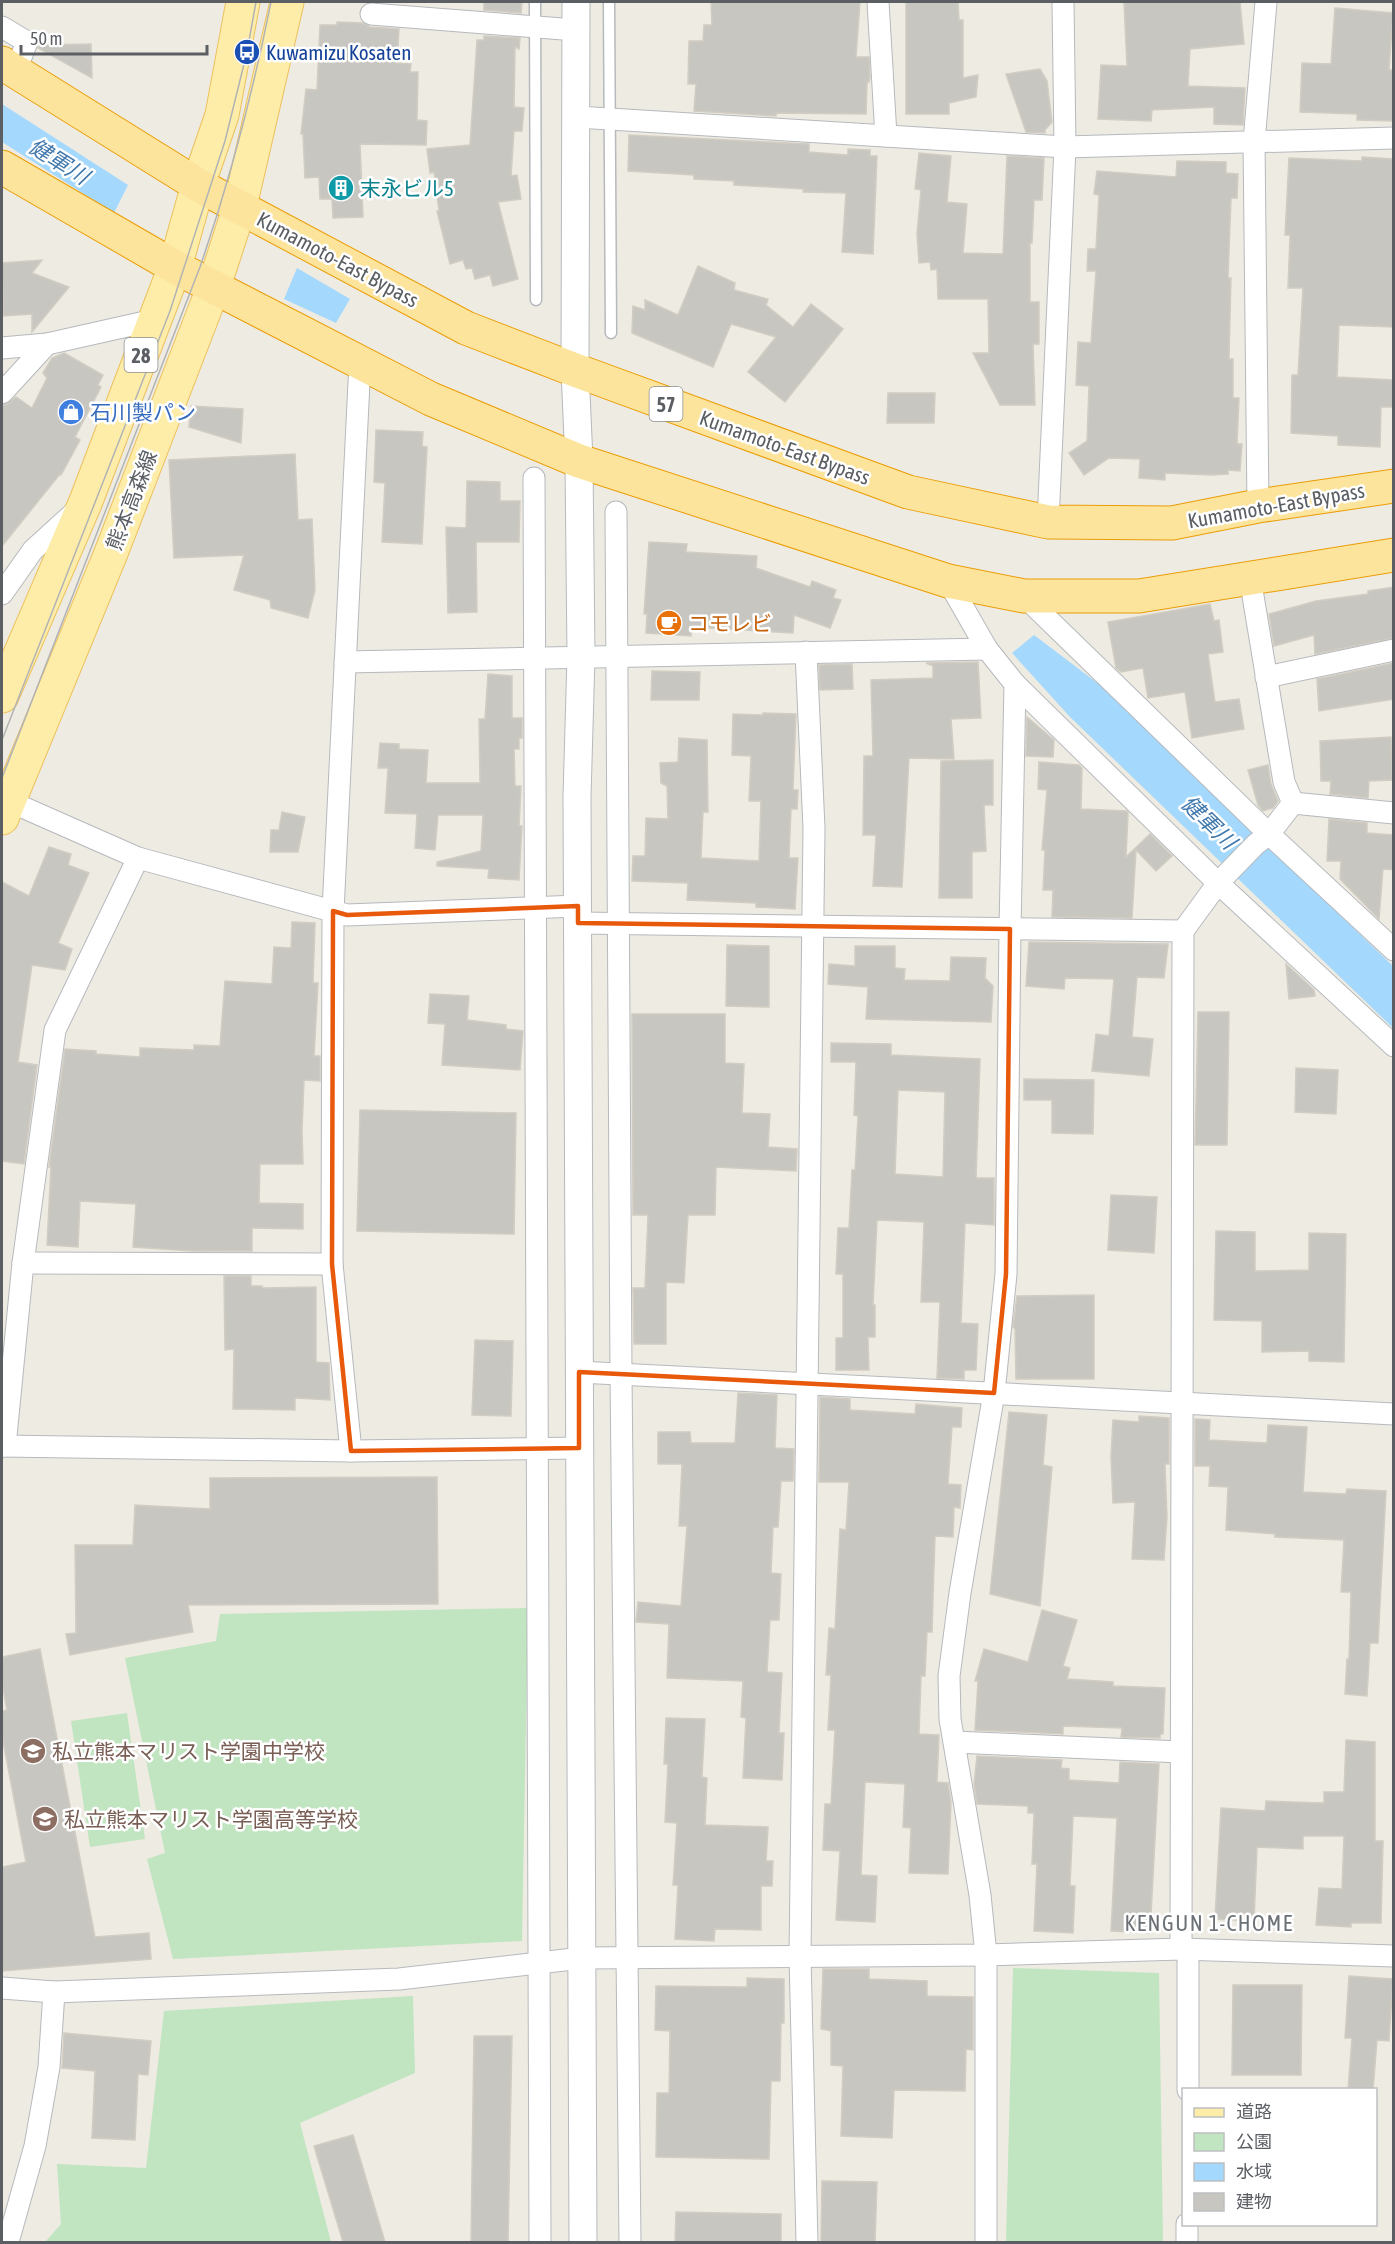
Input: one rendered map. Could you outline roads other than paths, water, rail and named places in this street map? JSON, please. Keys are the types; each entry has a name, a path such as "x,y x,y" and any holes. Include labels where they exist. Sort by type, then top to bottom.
{"highway":[{"name":"Kumamoto-East Bypass","path":"9,67 198,184 466,327 575,370 908,492 1048,522 1172,523 1258,506 1394,486"},
{"path":"2,167 175,267 431,399 579,460 948,581 1024,596 1138,596 1394,555"}],"main road":[{"name":"熊本高森線","path":"2,696 86,501 175,267 198,184 222,115 243,2"},
{"name":"熊本高森線","path":"4,806 111,553 214,286 240,206 287,2"}],"street":[{"path":"576,2 575,370 579,460 581,657 577,797 583,2242"},
{"path":"878,2 886,136"},
{"path":"1048,522 1065,147 1063,2"},
{"path":"1258,506 1254,142 1266,2"},
{"path":"371,14 576,30"},
{"path":"2,27 27,42 9,67"},
{"path":"577,117 1065,147 1394,138"},
{"path":"2,348 47,344 154,320"},
{"path":"2,393 47,344"},
{"path":"351,1451 332,1264 333,911 360,362"},
{"path":"534,478 540,2242"},
{"path":"2,594 33,550 86,501"},
{"path":"616,512 621,1375 630,2242"},
{"path":"1250,578 1284,782 1293,803"},
{"path":"948,581 987,649 1015,684 1218,883 1394,1046"},
{"path":"1024,596 1262,839 1394,950"},
{"path":"345,662 987,649"},
{"path":"1266,677 1394,650"},
{"path":"806,652 814,828 809,1383 800,1957 807,2242"},
{"path":"986,2242 986,1955 980,1895 950,1719 949,1676 960,1593 994,1393 1006,1274 1015,684"},
{"path":"1188,2088 1181,1752 1183,931 1218,883 1262,839 1293,803"},
{"path":"1293,803 1394,813"},
{"path":"4,806 138,858 347,915 534,908 620,925 1183,931"},
{"path":"138,858 55,1030 22,1263 3,1446 351,1451 579,1448"},
{"path":"22,1263 332,1264"},
{"path":"579,1372 1394,1414"},
{"path":"954,1742 1181,1752"},
{"path":"2,1988 54,1992 399,1979 582,1958 986,1955 1184,1949 1394,1956"},
{"path":"8,2242 35,2146 49,2067 54,1992"},
{"path":"1187,2226 1187,2242"}],"lane":[{"path":"535,2 536,300"},
{"path":"609,2 611,333"}],"water":[{"name":"健軍川","path":"2,104 128,185 114,213 2,142"},
{"path":"297,268 350,299 336,323 284,299"},
{"name":"健軍川","path":"1034,635 1100,685 1393,966 1393,1028 1070,717 1012,653"}],"tram line":[{"path":"2,740 170,311 225,141 247,52 256,2"},
{"path":"2,778 200,267 240,136 271,2"}],"place":[{"name":"Kuwamizu Kosaten","path":"247,52"},
{"name":"末永ビル5","path":"341,188"},
{"name":"石川製パン","path":"71,412"},
{"name":"コモレビ","path":"669,623"},
{"name":"私立熊本マリスト学園中学校","path":"33,1751"},
{"name":"私立熊本マリスト学園高等学校","path":"45,1819"}],"district":[{"name":"KENGUN 1-CHOME","path":"1209,1923"}]}
